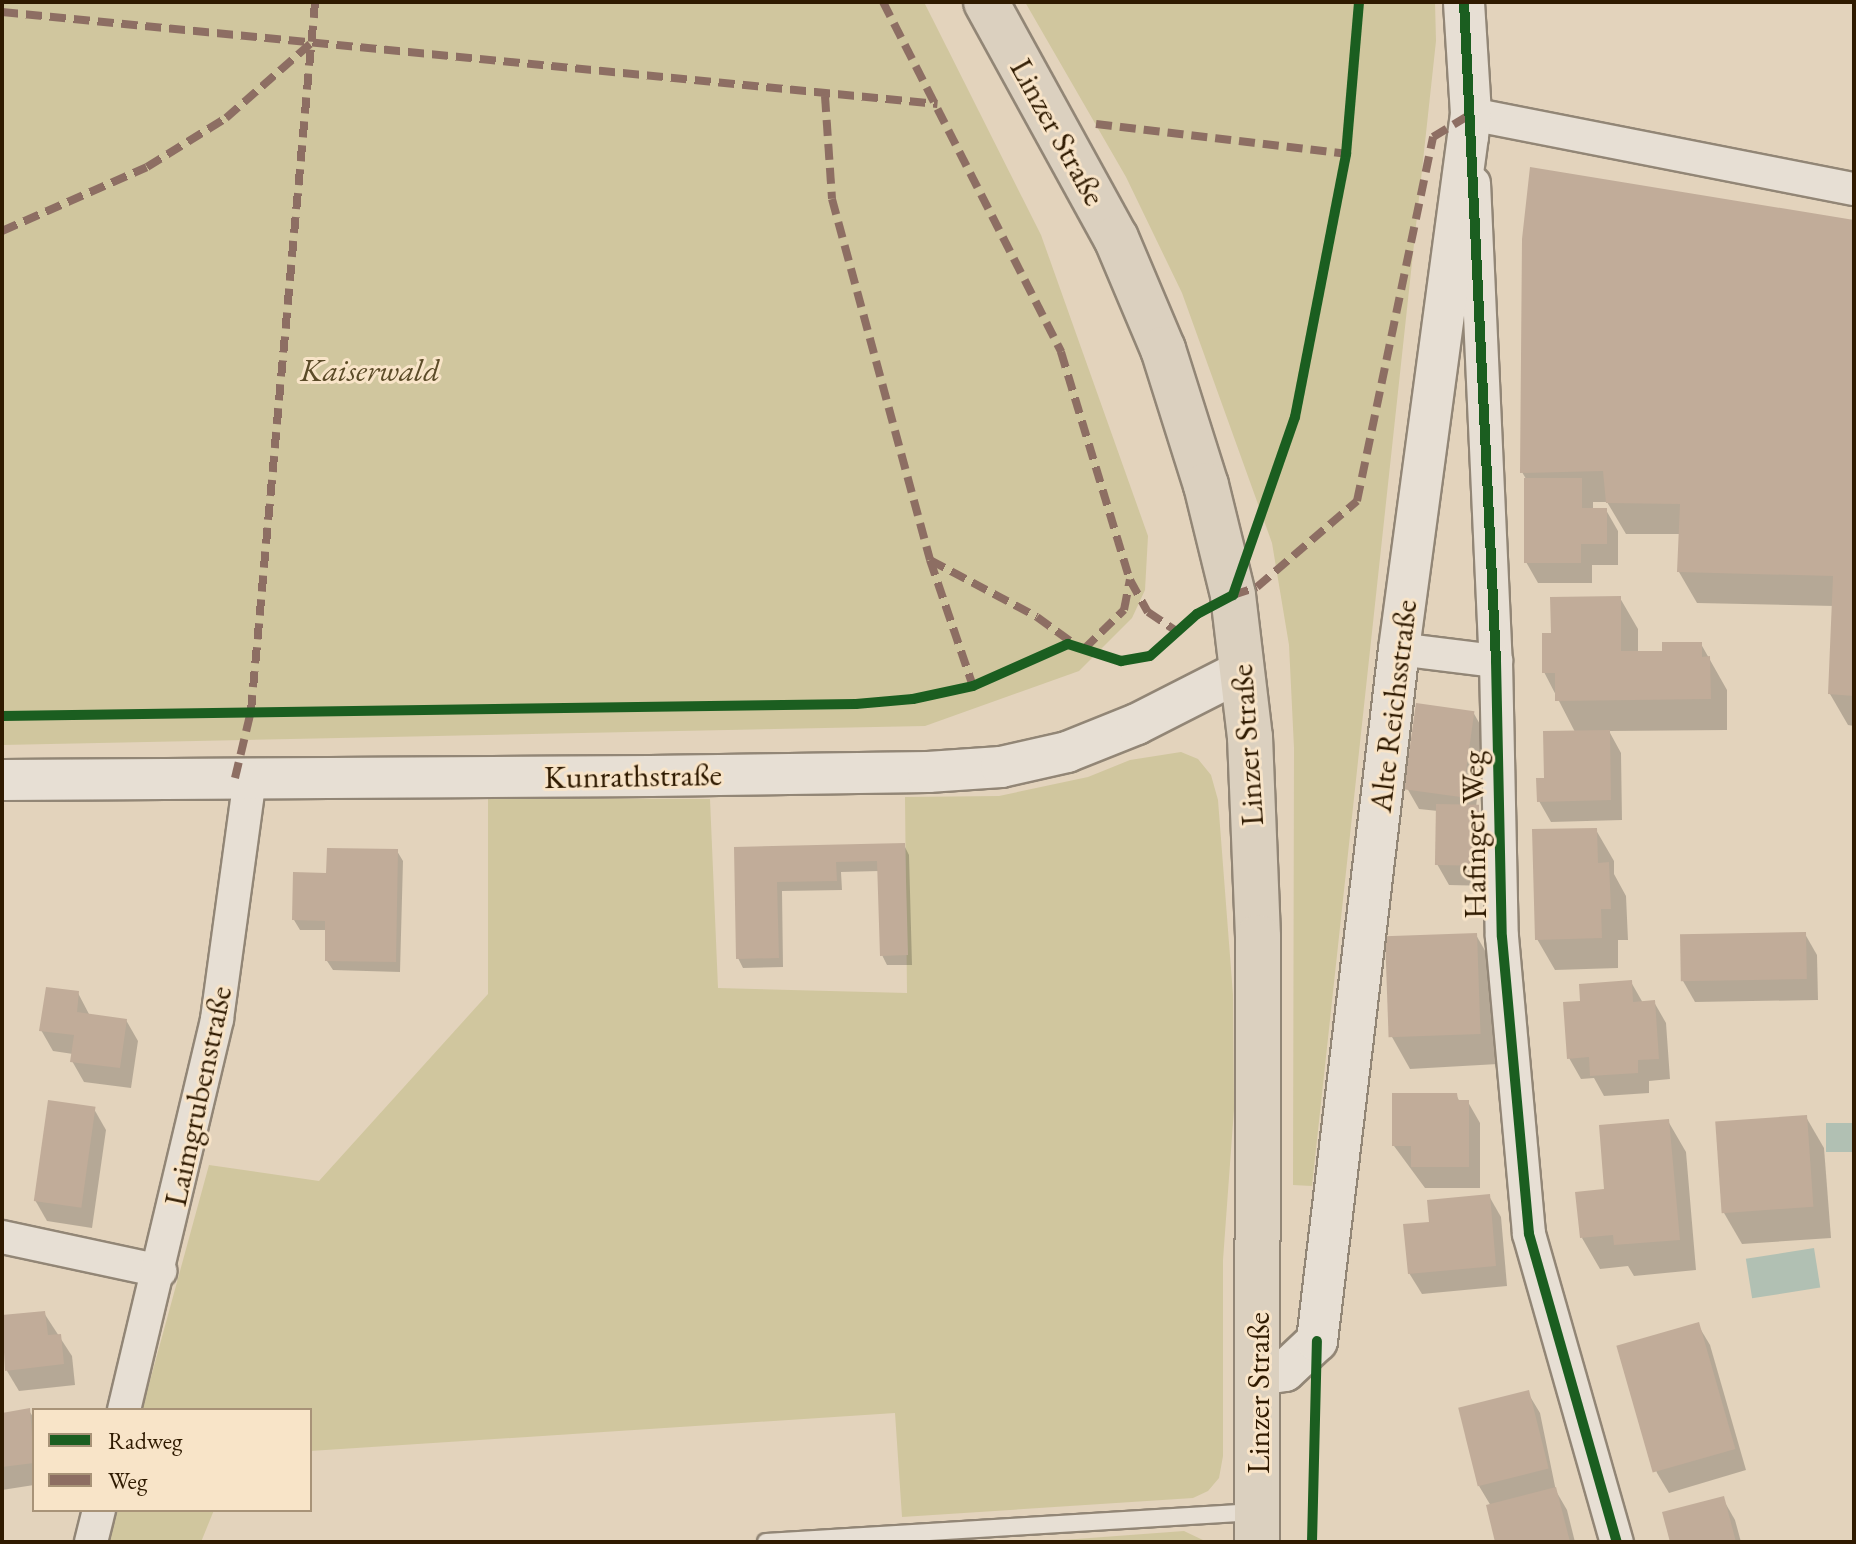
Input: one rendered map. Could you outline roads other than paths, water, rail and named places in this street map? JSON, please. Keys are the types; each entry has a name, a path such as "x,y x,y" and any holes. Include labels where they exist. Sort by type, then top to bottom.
{"main road":[{"name":"Linzer Straße","path":"986,2 1116,238 1163,349 1213,513 1233,595 1243,670 1254,816 1258,937 1257,1527"}],"street":[{"name":"Alte Reichsstraße","path":"1259,1375 1285,1371 1317,1341 1399,649 1471,114 1464,2"},
{"path":"1471,114 1854,189"},
{"name":"Hafinger Weg","path":"1471,114 1496,661 1502,937 1529,1234 1617,1542"},
{"path":"1399,649 1496,661"},
{"name":"Kunrathstraße","path":"2,780 881,773 1001,767 1067,752 1137,724 1243,670"},
{"name":"Laimgrubenstraße","path":"125,1408 160,1271 217,1019 250,778"},
{"path":"2,1237 160,1271"},
{"path":"91,1542 98,1512"}],"lane":[{"path":"766,1542 1257,1527"}],"park label":[{"name":"Kaiserwald","path":"370,370"}]}
